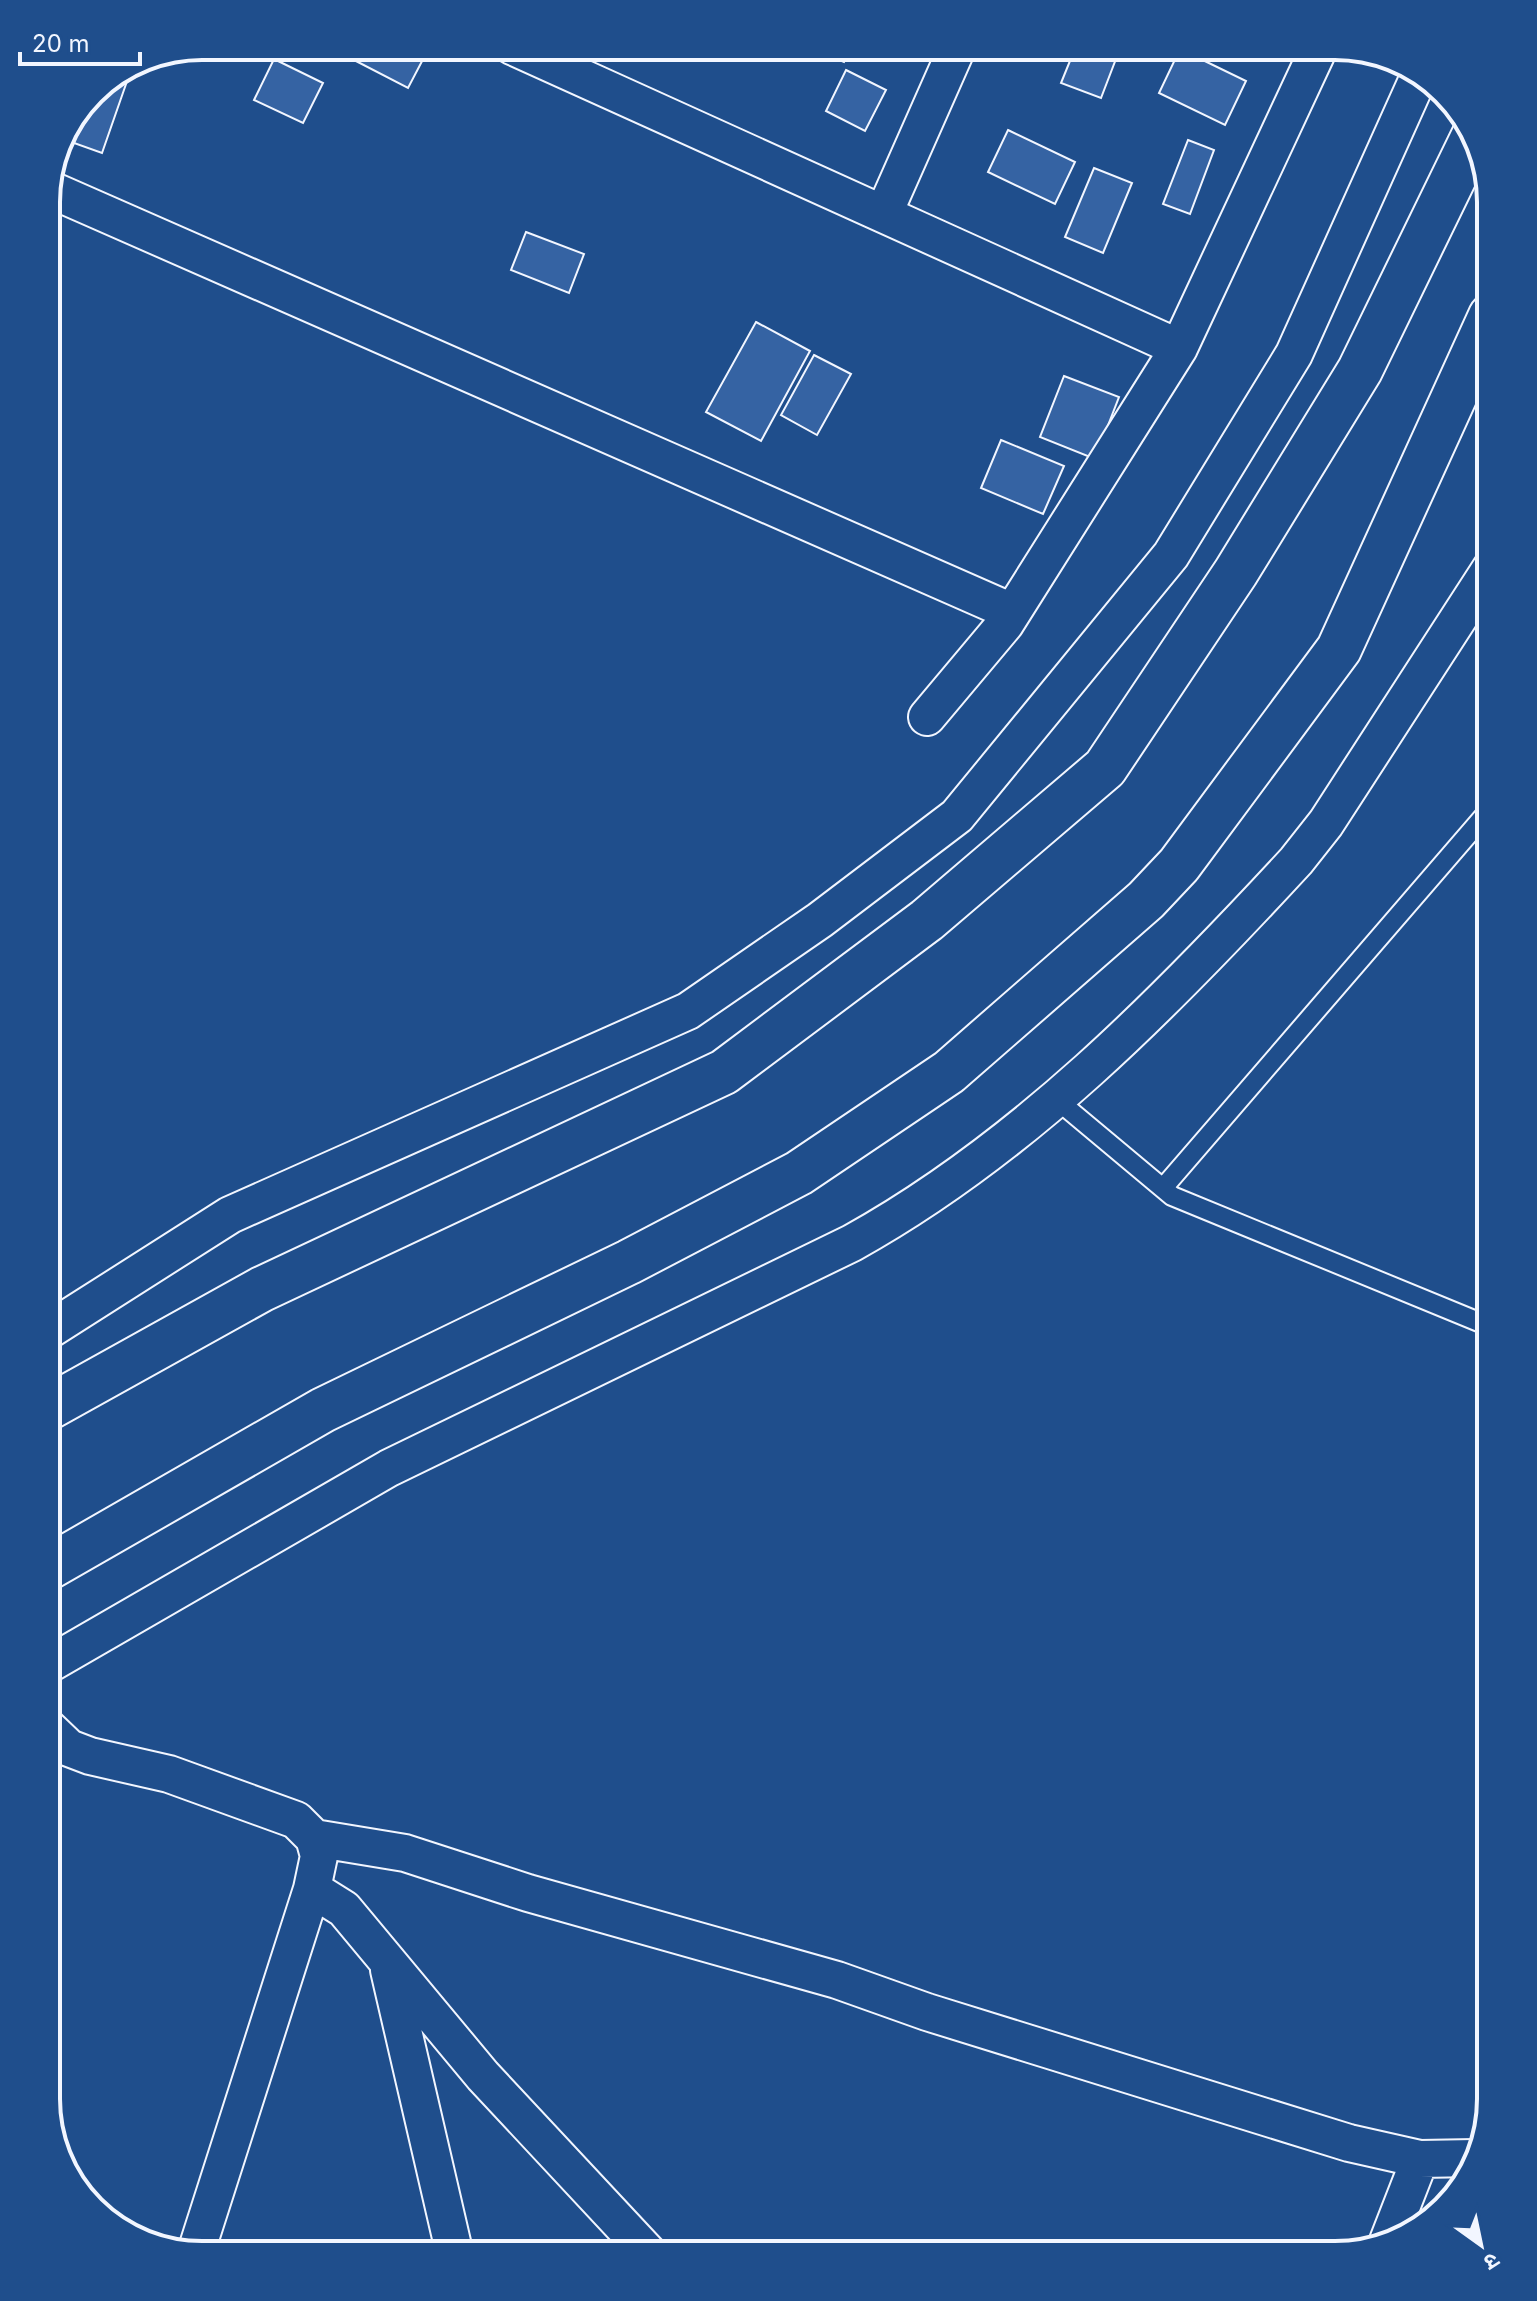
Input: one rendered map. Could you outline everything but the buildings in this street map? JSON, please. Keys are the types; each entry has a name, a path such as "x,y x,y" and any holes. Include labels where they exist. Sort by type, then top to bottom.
{"street":[{"path":"543,60 1179,348"},
{"path":"884,213 952,60"},
{"path":"927,717 1012,612 1179,348 1313,60"},
{"path":"60,1323 230,1215 688,1011 820,920 957,816 1171,555 1294,354 1415,85"},
{"path":"60,1401 262,1289 724,1072 927,920 1105,768 1236,572 1360,370 1467,150"},
{"path":"60,194 1012,612"},
{"path":"60,1561 323,1410 629,1262 799,1173 983,1045 1146,900 1179,865 1307,695 1339,649 1477,347"},
{"path":"60,1658 389,1468 852,1243 903,1215 1056,1099 1104,1056 1296,861 1326,823 1477,601"},
{"path":"60,1739 69,1748 169,1774 296,1820 314,1838 319,1856 312,1889 199,2241"},
{"path":"314,1838 405,1853 528,1893 837,1980 927,2012 1349,2143 1420,2159 1464,2158"},
{"path":"312,1889 344,1909 483,2076 637,2241"},
{"path":"388,1965 452,2241"},
{"path":"1393,2229 1420,2159"}],"lane":[{"path":"1163,1188 1477,824"},
{"path":"1056,1099 1172,1196 1477,1321"}]}
